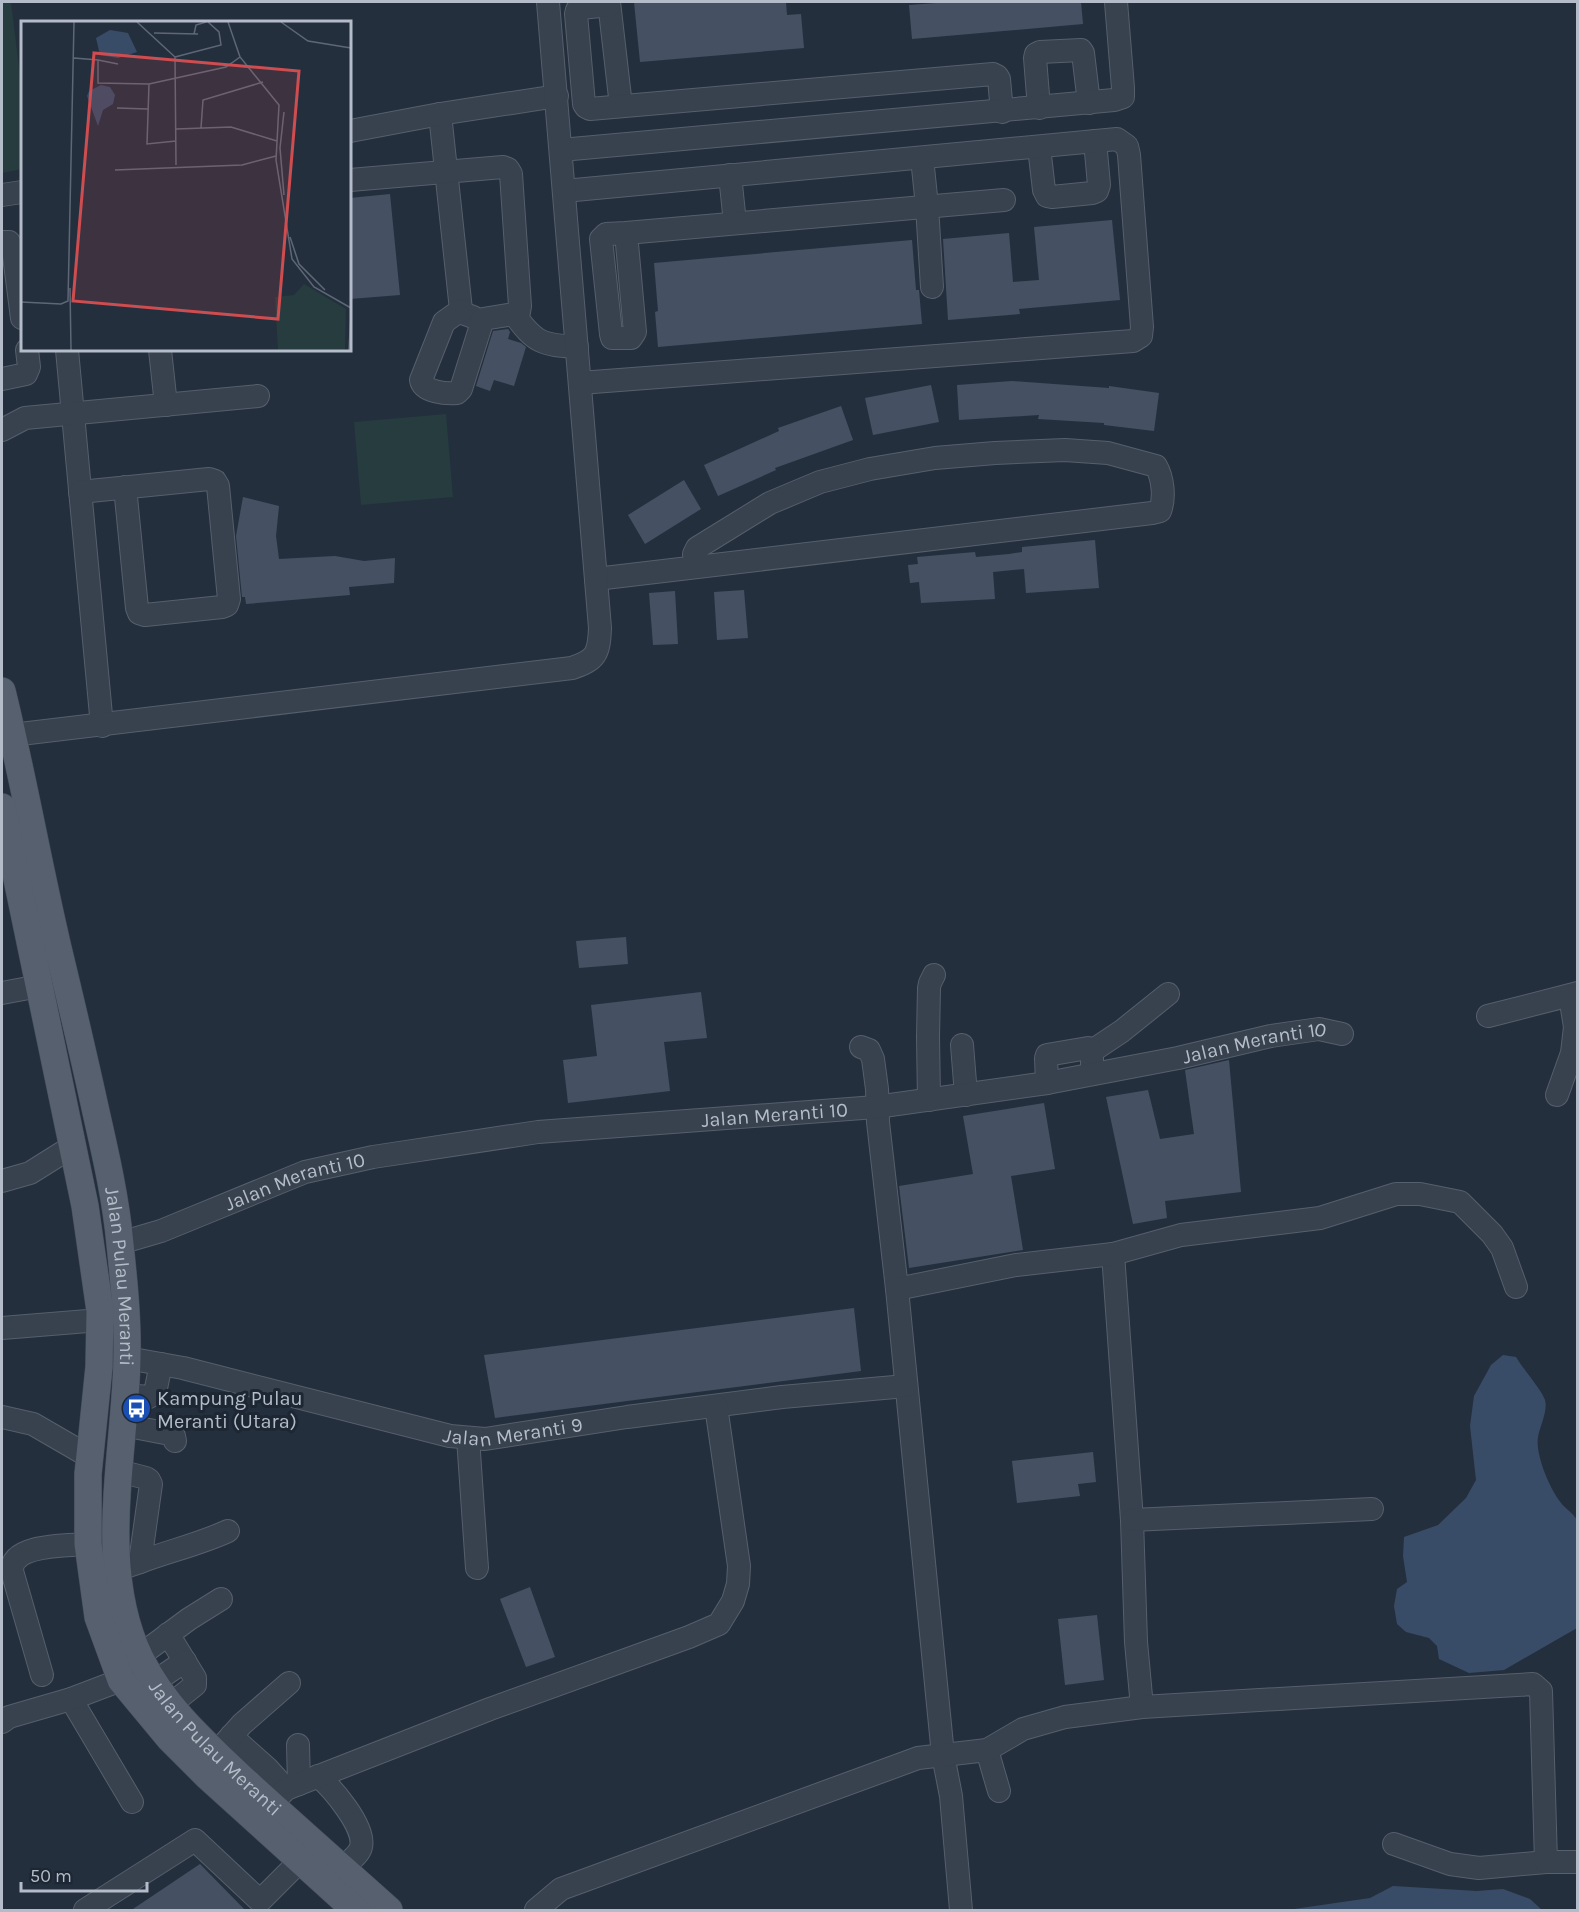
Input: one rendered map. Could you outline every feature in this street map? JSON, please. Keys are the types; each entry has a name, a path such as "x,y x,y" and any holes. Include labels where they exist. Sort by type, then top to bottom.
{"main road":[{"name":"Jalan Pulau Meranti","path":"2,691 50,914 106,1156 120,1243 127,1358 119,1471 128,1566 124,1612 139,1656 154,1683 184,1722 294,1788 343,1868 389,1911"},
{"name":"Jalan Pulau Meranti","path":"2,807 8,872 39,986 85,1206 100,1320 99,1367 88,1474 88,1544 98,1617 121,1680 170,1739 207,1776 355,1911"},
{"path":"85,1206 114,1202"}],"street":[{"path":"12,735 102,726 579,665 587,663 596,655 600,641 596,579 548,2"},
{"path":"561,150 1002,112 1114,100 1123,97 1116,2"},
{"path":"621,106 609,4 580,8 576,14 584,104 590,109 993,74 999,79 1002,112"},
{"path":"1039,108 1035,58 1040,52 1081,50 1089,103"},
{"path":"351,131 556,96"},
{"path":"733,98 736,135"},
{"path":"351,180 447,171 503,167 508,169 511,174 519,312 483,319 465,314 461,310 447,171 440,114"},
{"path":"564,191 1117,139 1126,146 1129,155 1142,327 1141,336 1133,341 580,383"},
{"path":"1039,147 1044,190 1047,196 1092,193 1097,191 1099,185 1095,141"},
{"path":"922,158 932,287"},
{"path":"730,175 735,223"},
{"path":"2,195 21,192"},
{"path":"626,233 1004,200"},
{"path":"2,242 9,242 13,248 17,305"},
{"path":"461,310 444,322 421,380 425,388 451,394 461,389 483,319"},
{"path":"514,314 526,331 539,342 577,347"},
{"path":"2,379 26,375 29,368 27,351"},
{"path":"67,351 102,726"},
{"path":"160,351 166,405"},
{"path":"2,430 25,418 258,396"},
{"path":"596,579 1152,513 1160,511 1163,504 1161,474 1156,466 1108,453 1065,450 935,458 870,469 820,482 770,503 697,548 694,554 695,567"},
{"path":"80,492 125,487 210,479 215,481 218,486 229,599 227,605 145,615 139,613 125,487"},
{"path":"929,1100 929,988 934,975"},
{"path":"2,993 39,986"},
{"path":"1092,1051 1122,1031 1168,994"},
{"path":"1488,1016 1574,995 1575,1027 1572,1053 1557,1095"},
{"name":"Jalan Meranti 10","path":"120,1243 160,1231 305,1172 373,1157 538,1132 876,1107 1047,1083 1178,1058 1271,1036 1319,1029 1342,1034"},
{"path":"962,1045 966,1095"},
{"path":"861,1047 869,1050 873,1059 877,1089 876,1107 897,1289 943,1755 951,1796 961,1911"},
{"path":"1047,1083 1047,1055 1088,1048 1092,1051"},
{"path":"1092,1051 1092,1074"},
{"path":"2,1180 30,1173 73,1146"},
{"path":"897,1289 1016,1265 1113,1254 1181,1235 1320,1218 1396,1194 1420,1194 1460,1202 1492,1234 1502,1248 1516,1287"},
{"path":"1113,1254 1132,1520 1136,1641 1142,1707"},
{"path":"2,1328 100,1320"},
{"name":"Jalan Meranti 9","path":"127,1358 161,1364 450,1436 485,1439 627,1417 783,1397 906,1386"},
{"path":"125,1395 152,1396 155,1393 161,1364"},
{"path":"294,1788 490,1709 719,1624 733,1601 738,1584 739,1566 716,1406"},
{"path":"2,1417 33,1424 90,1457"},
{"path":"123,1425 170,1434 174,1436 175,1441"},
{"path":"468,1438 477,1568"},
{"path":"1132,1520 1372,1509"},
{"path":"128,1566 173,1549 206,1541 228,1531"},
{"path":"42,1676 12,1571 13,1562 21,1554 33,1549 88,1544"},
{"path":"139,1656 221,1599"},
{"path":"168,1634 195,1678 195,1685 170,1705"},
{"path":"154,1683 186,1661"},
{"path":"2,1722 9,1717 71,1699 121,1680"},
{"path":"223,1744 289,1683"},
{"path":"536,1911 561,1889 918,1758 987,1750 1023,1729 1065,1717 1142,1707 1533,1684 1541,1691 1546,1862"},
{"path":"71,1699 132,1802"},
{"path":"294,1788 298,1745"},
{"path":"987,1750 999,1791"},
{"path":"294,1788 327,1783 350,1812 361,1840 361,1846 343,1868"},
{"path":"85,1911 195,1839 256,1906 301,1860"},
{"path":"1394,1844 1450,1864 1479,1868 1546,1862 1578,1862"}],"green space":[{"path":"2,2 11,2 21,84 21,169 2,173"},
{"path":"446,414 453,497 361,505 354,422"}],"water":[{"path":"1503,1355 1516,1357 1545,1400 1545,1414 1538,1437 1541,1462 1557,1497 1577,1520 1577,1628 1504,1670 1469,1673 1439,1659 1437,1646 1429,1638 1406,1632 1397,1624 1394,1606 1397,1589 1407,1582 1403,1556 1404,1537 1438,1525 1466,1498 1476,1480 1470,1426 1474,1396 1491,1365"},
{"path":"1393,1886 1477,1891 1503,1889 1530,1899 1542,1910 1292,1910 1370,1898"}],"building":[{"path":"634,2 786,2 787,15 801,14 804,48 640,62"},
{"path":"950,2 1081,2 1083,24 912,39 909,5"},
{"path":"390,194 400,295 351,299 351,198"},
{"path":"1112,220 1120,300 1019,309 1020,314 948,320 943,239 1009,233 1013,282 1039,280 1034,227"},
{"path":"912,240 916,290 919,290 922,324 658,347 654,263"},
{"path":"508,329 510,332 508,339 526,347 514,386 494,380 490,391 476,386 493,331"},
{"path":"1012,381 1109,388 1109,386 1159,393 1154,431 1104,425 1104,423 1038,419 1039,415 959,420 957,385"},
{"path":"931,385 939,422 873,435 865,398"},
{"path":"841,406 853,440 775,468 776,470 718,496 704,465 779,431 778,428"},
{"path":"684,480 701,509 645,544 628,515"},
{"path":"243,497 279,506 276,536 279,559 335,556 364,561 395,558 394,583 349,587 350,595 246,604 245,597 242,597 236,536"},
{"path":"1095,540 1099,588 1026,593 1024,569 993,572 995,599 921,603 919,582 910,583 908,565 918,564 917,557 975,552 976,557 1009,554 1022,552 1022,547"},
{"path":"744,590 748,638 717,640 714,592"},
{"path":"675,591 678,644 653,645 649,593"},
{"path":"626,937 628,964 579,968 576,941"},
{"path":"701,992 707,1038 664,1042 670,1091 568,1103 563,1060 597,1056 591,1005"},
{"path":"1229,1060 1241,1192 1165,1201 1167,1218 1133,1224 1106,1097 1148,1090 1160,1139 1194,1134 1185,1070"},
{"path":"1044,1103 1055,1169 1011,1176 1023,1250 909,1268 899,1186 973,1174 963,1116"},
{"path":"854,1308 861,1371 495,1418 484,1355"},
{"path":"1093,1452 1096,1482 1078,1484 1080,1496 1017,1503 1012,1461"},
{"path":"530,1587 555,1657 526,1667 500,1599"},
{"path":"1097,1615 1104,1680 1065,1685 1058,1619"},
{"path":"200,1864 246,1911 130,1911"}],"place":[{"name":"Kampung Pulau Meranti (Utara)","path":"136,1409"}]}
